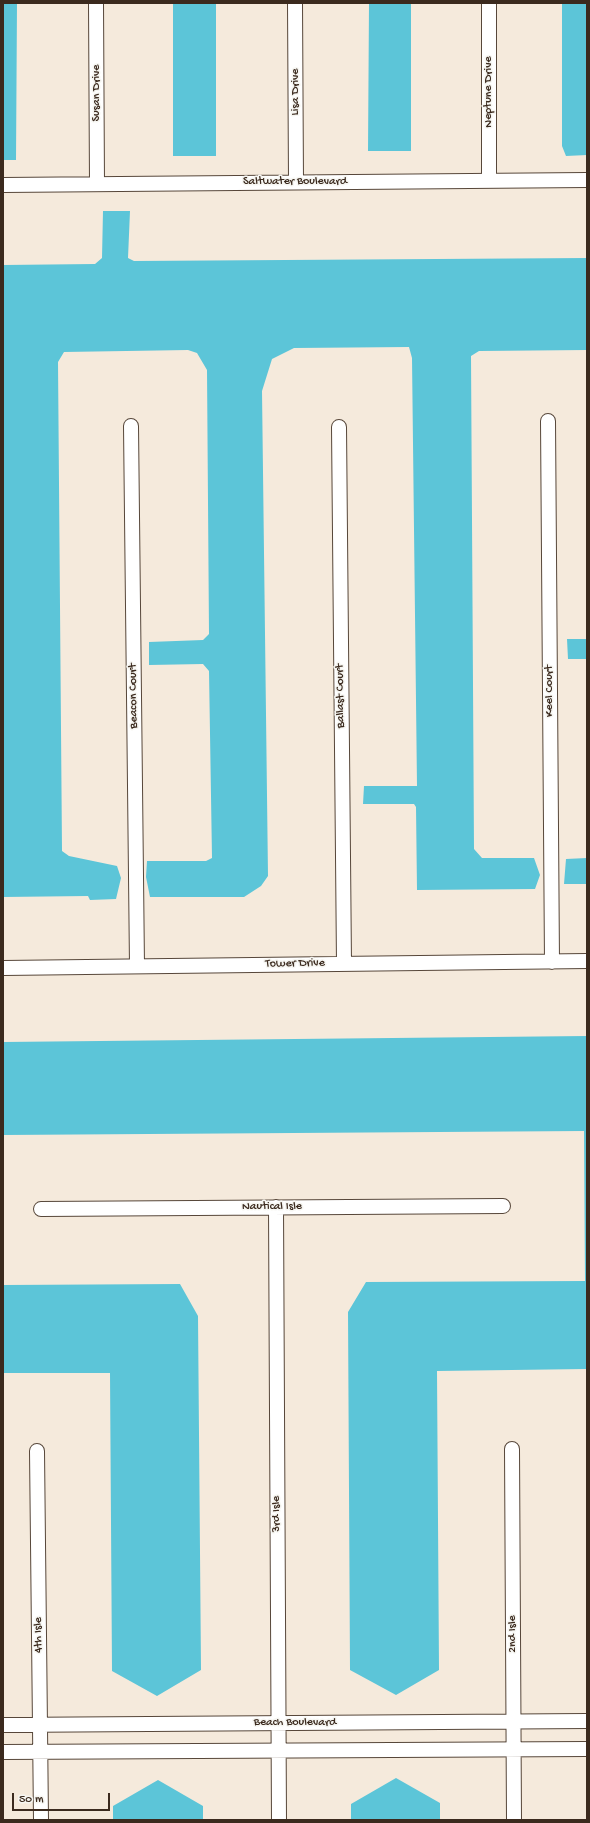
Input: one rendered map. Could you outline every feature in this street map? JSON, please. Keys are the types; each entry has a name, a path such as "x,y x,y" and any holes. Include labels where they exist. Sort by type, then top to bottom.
{"street":[{"name":"Susan Drive","path":"96,3 97,184"},
{"name":"Lisa Drive","path":"295,3 296,182"},
{"name":"Neptune Drive","path":"489,3 489,180"},
{"name":"Saltwater Boulevard","path":"3,184 587,180"},
{"name":"Keel Court","path":"548,421 552,962"},
{"name":"Beacon Court","path":"131,426 137,966"},
{"name":"Ballast Court","path":"339,427 344,964"},
{"name":"Tower Drive","path":"3,968 587,961"},
{"name":"Nautical Isle","path":"41,1209 504,1206"},
{"name":"3rd Isle","path":"276,1207 279,1820"},
{"name":"2nd Isle","path":"512,1449 514,1820"},
{"name":"4th Isle","path":"37,1451 41,1820"},
{"name":"Beach Boulevard","path":"3,1725 587,1721"},
{"path":"3,1752 587,1749"}],"water":[{"path":"3,3 17,3 16,160 3,160"},
{"path":"173,3 216,3 216,156 173,156"},
{"path":"369,3 411,3 411,151 368,151"},
{"path":"562,3 587,3 587,155 566,156 562,146"},
{"path":"103,211 130,211 128,258 134,261 587,258 587,350 479,351 471,356 474,849 482,858 534,858 540,875 535,889 417,890 416,807 414,804 363,804 364,786 417,786 412,358 409,347 294,348 272,359 262,391 268,876 261,886 244,897 150,897 146,877 147,861 206,861 212,858 209,671 203,664 149,665 149,642 203,640 209,634 207,370 197,353 188,350 64,352 58,362 62,851 69,856 117,866 121,878 116,899 90,900 88,896 3,897 3,265 95,264 102,258"},
{"path":"567,639 587,639 587,659 568,659"},
{"path":"587,858 587,884 564,884 566,859"},
{"path":"587,1036 587,1474 586,1369 437,1371 439,1670 396,1695 350,1670 348,1312 366,1282 585,1281 584,1131 3,1135 3,1042"},
{"path":"180,1284 198,1316 201,1670 157,1696 112,1671 110,1373 3,1373 3,1285"},
{"path":"396,1778 440,1803 440,1820 351,1820 351,1804"},
{"path":"158,1780 203,1806 203,1820 113,1820 113,1806"}]}
